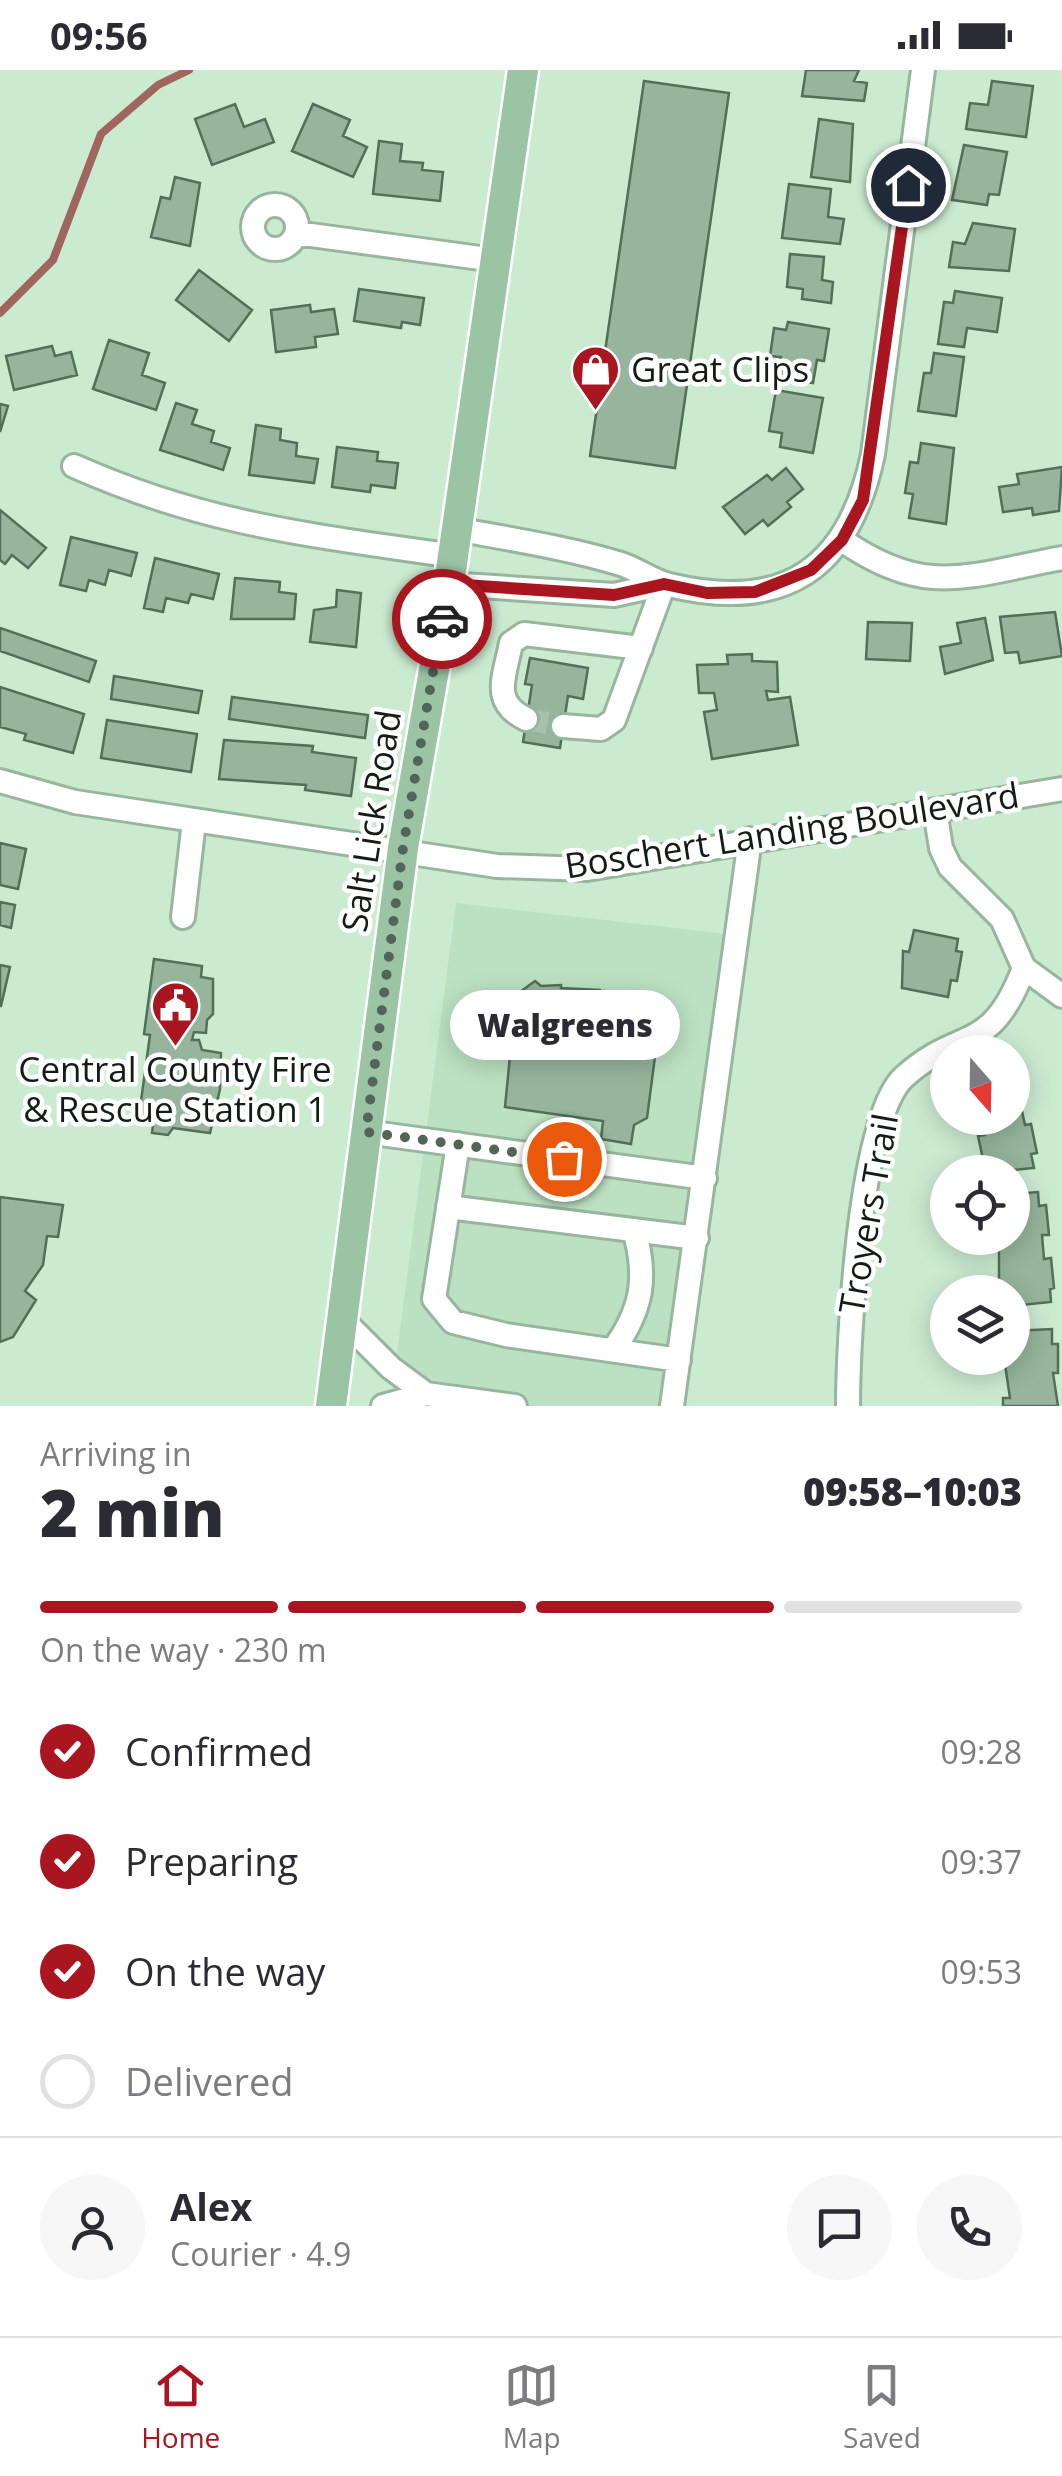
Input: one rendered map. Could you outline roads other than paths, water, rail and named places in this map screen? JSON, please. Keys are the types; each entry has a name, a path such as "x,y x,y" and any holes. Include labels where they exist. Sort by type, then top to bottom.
{"main road":[{"name":"Salt Lick Road","path":"331,1406 403,848 452,556 523,70"}],"street":[{"path":"452,556 622,564 664,584 707,593 755,592 811,570 842,540 863,500 873,454 923,70"},
{"path":"296,234 495,260"},
{"path":"74,466 143,497 250,527 452,556 614,595 664,584"},
{"path":"842,540 907,576 948,579 1062,558"},
{"path":"563,726 601,729 614,720 664,584"},
{"path":"526,719 510,712 502,695 511,643 524,634 641,648"},
{"name":"Boschert Landing Boulevard","path":"0,781 76,802 194,821 403,848 497,866 587,869 1062,789"},
{"path":"934,810 950,867 1002,919 1024,968 1062,996"},
{"path":"183,917 194,821"},
{"path":"672,1406 750,839"},
{"name":"Troyers Trail","path":"848,1406 855,1260 891,1093 903,1077 931,1058 996,1022 1007,1009 1024,968"},
{"path":"366,1132 705,1178"},
{"path":"458,1144 434,1299 453,1322 679,1360"},
{"path":"448,1207 697,1238"},
{"path":"612,1350 637,1313 643,1288 642,1259 634,1230"},
{"path":"342,1318 391,1368 426,1394"},
{"path":"383,1406 426,1394 515,1406"}],"waterway":[{"path":"0,313 53,260 101,134 158,85 189,70"}],"tunnel":[{"path":"526,719 563,726"}],"place":[{"name":"Great Clips","path":"596,412"},
{"name":"Central County Fire & Rescue Station 1","path":"175,1048"},
{"name":"Walgreens","path":"564,1159"}]}
